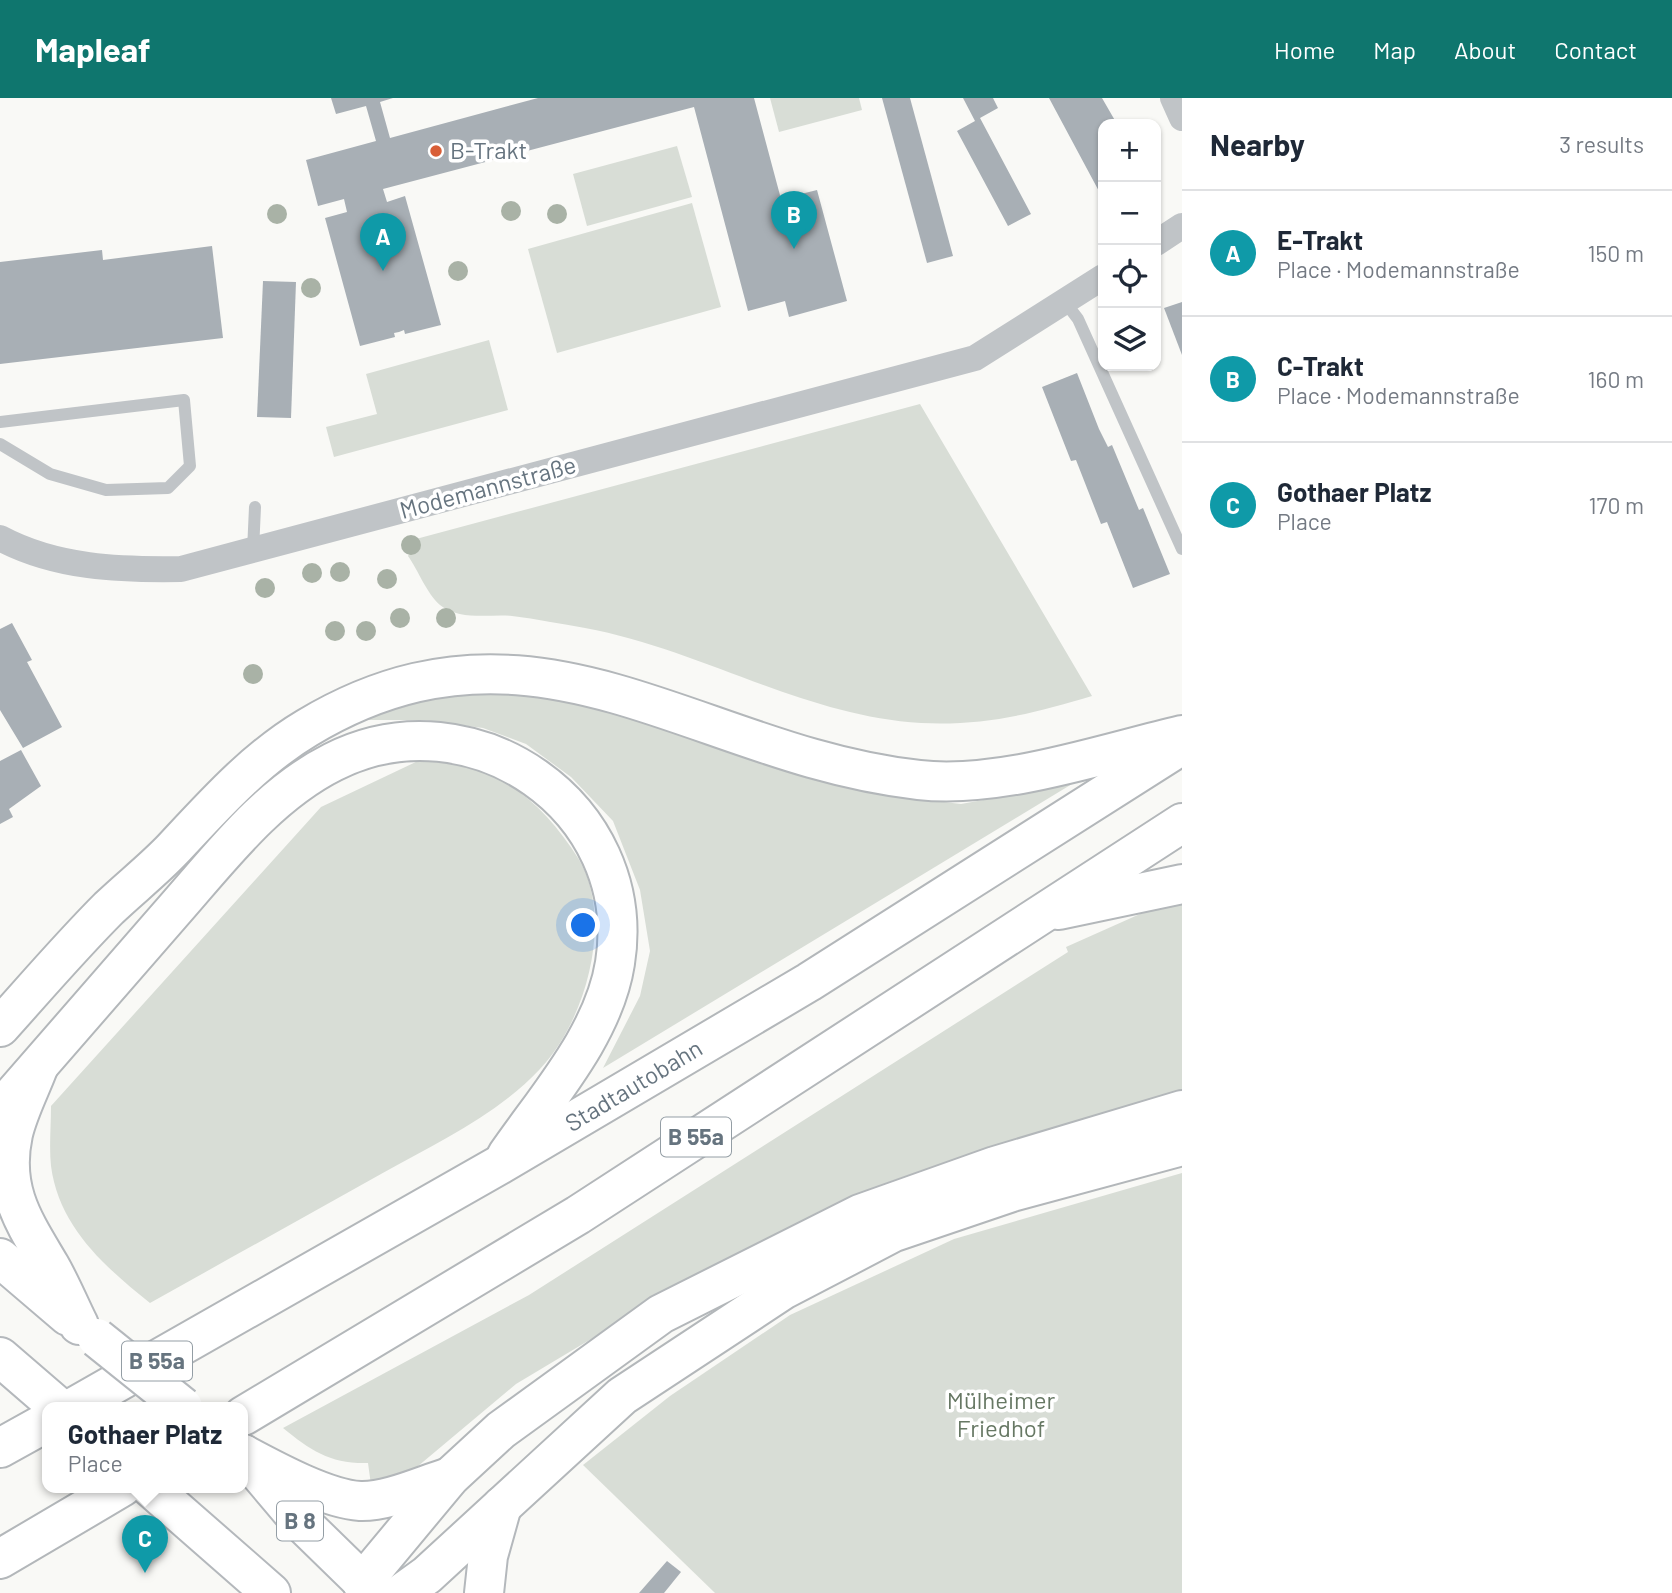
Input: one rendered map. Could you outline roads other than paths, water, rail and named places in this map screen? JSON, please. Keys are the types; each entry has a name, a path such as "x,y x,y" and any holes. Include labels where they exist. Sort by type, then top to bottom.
{"main road":[{"path":"0,1027 107,910 262,761 329,716 387,690 414,683 494,672 572,681 649,702 824,763 920,780 993,779 1182,735"},
{"path":"0,1110 228,849 296,785 332,762 359,750 419,740 462,744 517,765 536,777 571,810 594,844 605,869 616,918 615,963 598,1013 584,1043 501,1164"},
{"name":"Stadtautobahn","path":"83,1402 501,1164 809,982 1182,745"},
{"name":"B 55a","path":"248,1413 578,1215 1182,822"},
{"path":"1037,914 1182,884"},
{"path":"37,1068 13,1134 11,1157 15,1197 23,1223 88,1331"},
{"path":"363,1590 450,1477 501,1430 661,1314 860,1214 1007,1163 1182,1110"},
{"path":"402,1593 427,1575 622,1396 783,1290 894,1232 1012,1192 1182,1146"},
{"path":"0,1258 177,1402"},
{"path":"8,1366 52,1402"},
{"path":"0,1448 42,1425"},
{"path":"248,1457 286,1476 360,1501 386,1497 450,1477"},
{"name":"B 8","path":"248,1460 363,1590"},
{"path":"0,1559 112,1493"},
{"path":"158,1494 271,1593"},
{"path":"484,1593 488,1556 502,1506"}],"street":[{"path":"1172,98 1182,118"},
{"path":"1161,240 1182,226"},
{"name":"Modemannstraße","path":"0,538 74,564 129,570 181,569 975,358 1098,280"}],"lane":[{"path":"1065,302 1078,319 1182,549"},
{"path":"0,422 184,400 190,466 168,488 106,490 50,474 0,444"},
{"path":"253,551 255,507"}],"place":[{"name":"B-Trakt","path":"436,151"},
{"name":"C-Trakt","path":"794,249"},
{"name":"E-Trakt","path":"383,271"},
{"name":"Gothaer Platz","path":"145,1573"}],"park label":[{"name":"Mülheimer Friedhof","path":"1001,1415"}]}
